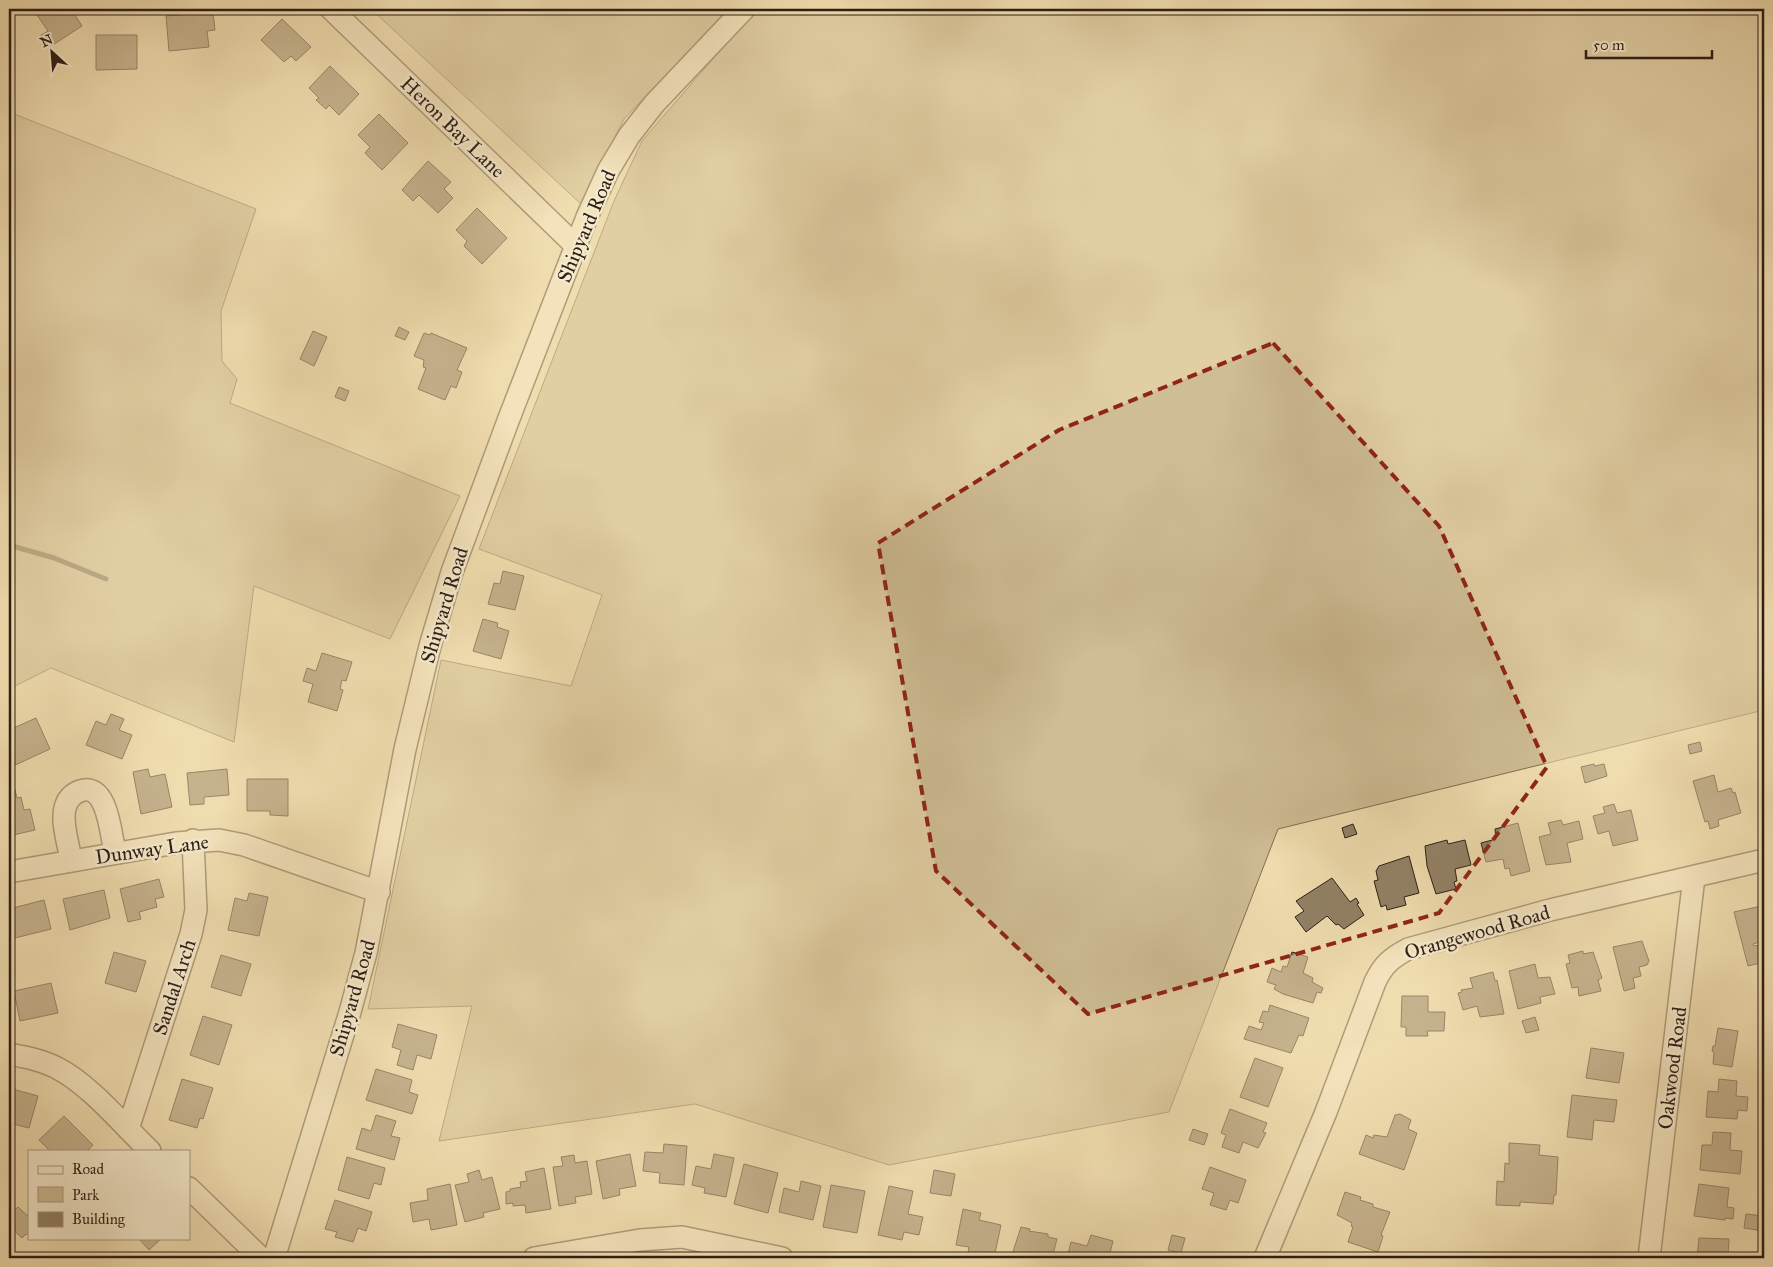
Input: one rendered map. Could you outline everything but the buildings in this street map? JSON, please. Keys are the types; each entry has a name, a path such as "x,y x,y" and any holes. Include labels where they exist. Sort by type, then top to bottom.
{"street":[{"name":"Heron Bay Lane","path":"331,9 576,246"},
{"name":"Shipyard Road","path":"274,1258 350,1012 379,892 417,696 452,572 576,246 608,171 629,136 654,104 744,9"},
{"path":"72,861 65,808 69,799 83,790 92,791 104,803 115,853"},
{"name":"Dunway Lane","path":"9,872 193,840 219,840 244,844 379,892"},
{"name":"Sandal Arch","path":"128,1129 191,934 196,910 193,840"},
{"name":"Orangewood Road","path":"1265,1258 1326,1112 1375,982 1383,966 1391,958 1408,949 1550,910 1764,860"},
{"name":"Oakwood Road","path":"1649,1258 1694,877"},
{"path":"9,1054 30,1057 57,1067 79,1082 149,1150"},
{"path":"190,1189 261,1258"},
{"path":"534,1258 640,1240 682,1237 782,1258"}],"highlighted area":[{"path":"1273,343 1439,526 1547,767 1439,913 1088,1014 936,871 878,543 1059,430"}],"green space":[{"path":"371,9 728,9 624,119 581,204"},
{"path":"756,9 1764,9 1764,710 1278,829 1169,1112 889,1165 695,1104 439,1141 472,1006 368,1009 441,660 571,686 602,595 479,549 614,201 642,141"},
{"path":"9,112 256,209 221,311 222,361 237,379 230,403 460,496 390,639 254,586 234,742 51,668 9,689"}],"waterway":[{"path":"9,545 54,558 106,579"}]}
